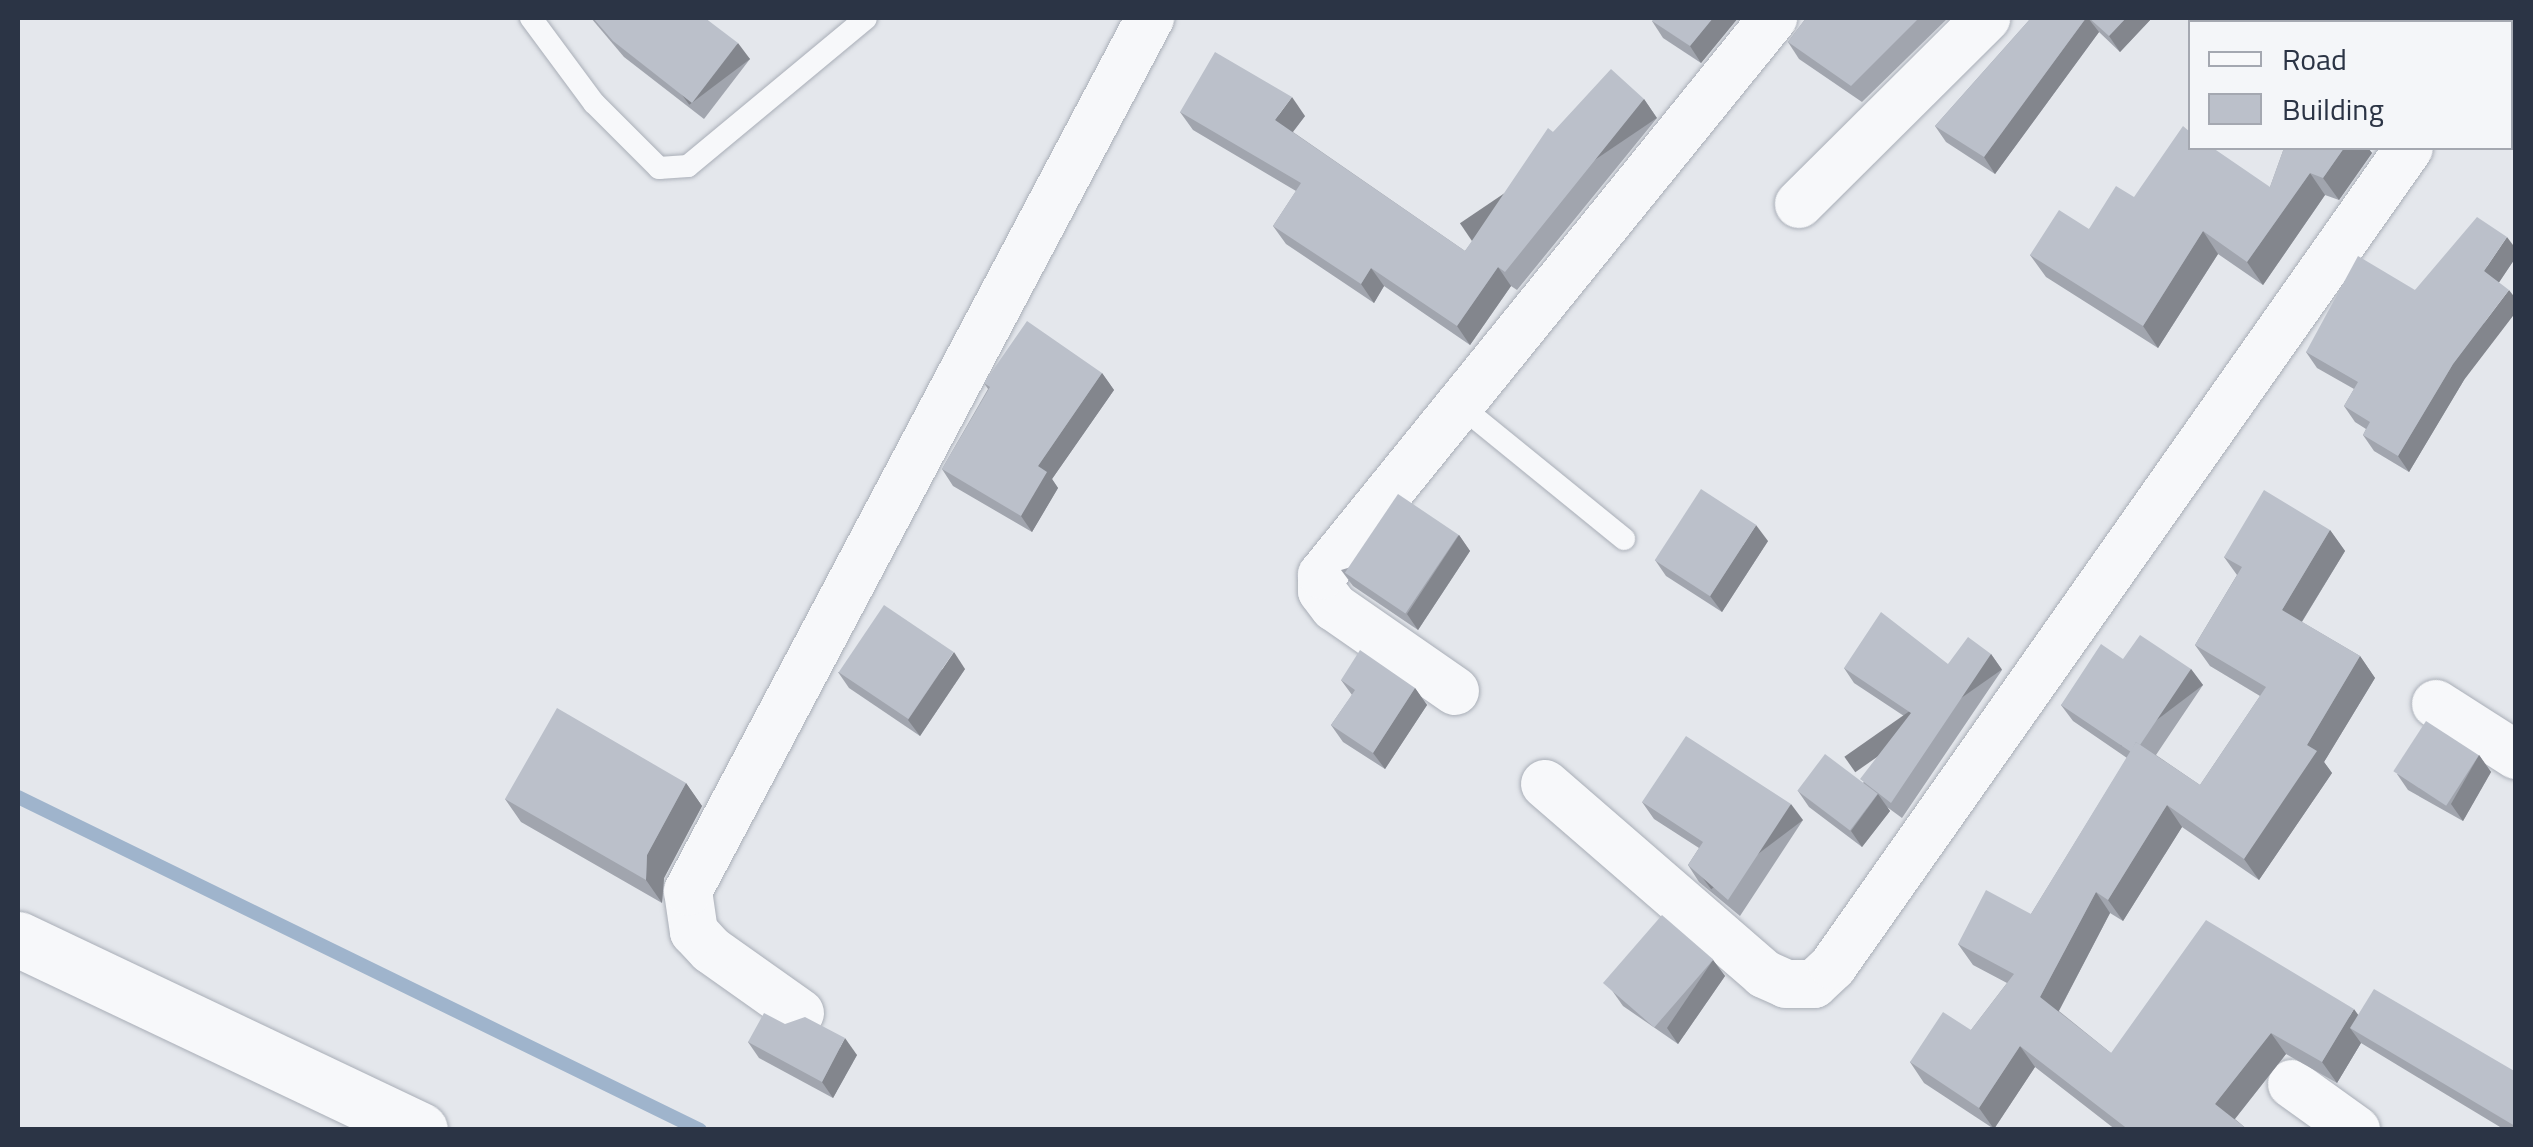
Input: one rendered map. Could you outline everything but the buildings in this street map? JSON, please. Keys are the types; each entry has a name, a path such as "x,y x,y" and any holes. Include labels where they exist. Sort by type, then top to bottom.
{"street":[{"path":"800,1012 711,950 694,932 688,891 1150,18"},
{"path":"1456,690 1334,607 1322,591 1332,557 1773,18"},
{"path":"1799,204 1986,18"},
{"path":"1545,784 1764,974 1786,984 1814,984 2409,150"},
{"path":"2436,704 2516,754"},
{"path":"18,939 420,1130"},
{"path":"2292,1084 2356,1130"}],"lane":[{"path":"530,18 594,103 659,168 688,166 866,18"},
{"path":"1458,404 1624,538"}],"waterway":[{"path":"18,797 700,1130"}]}
